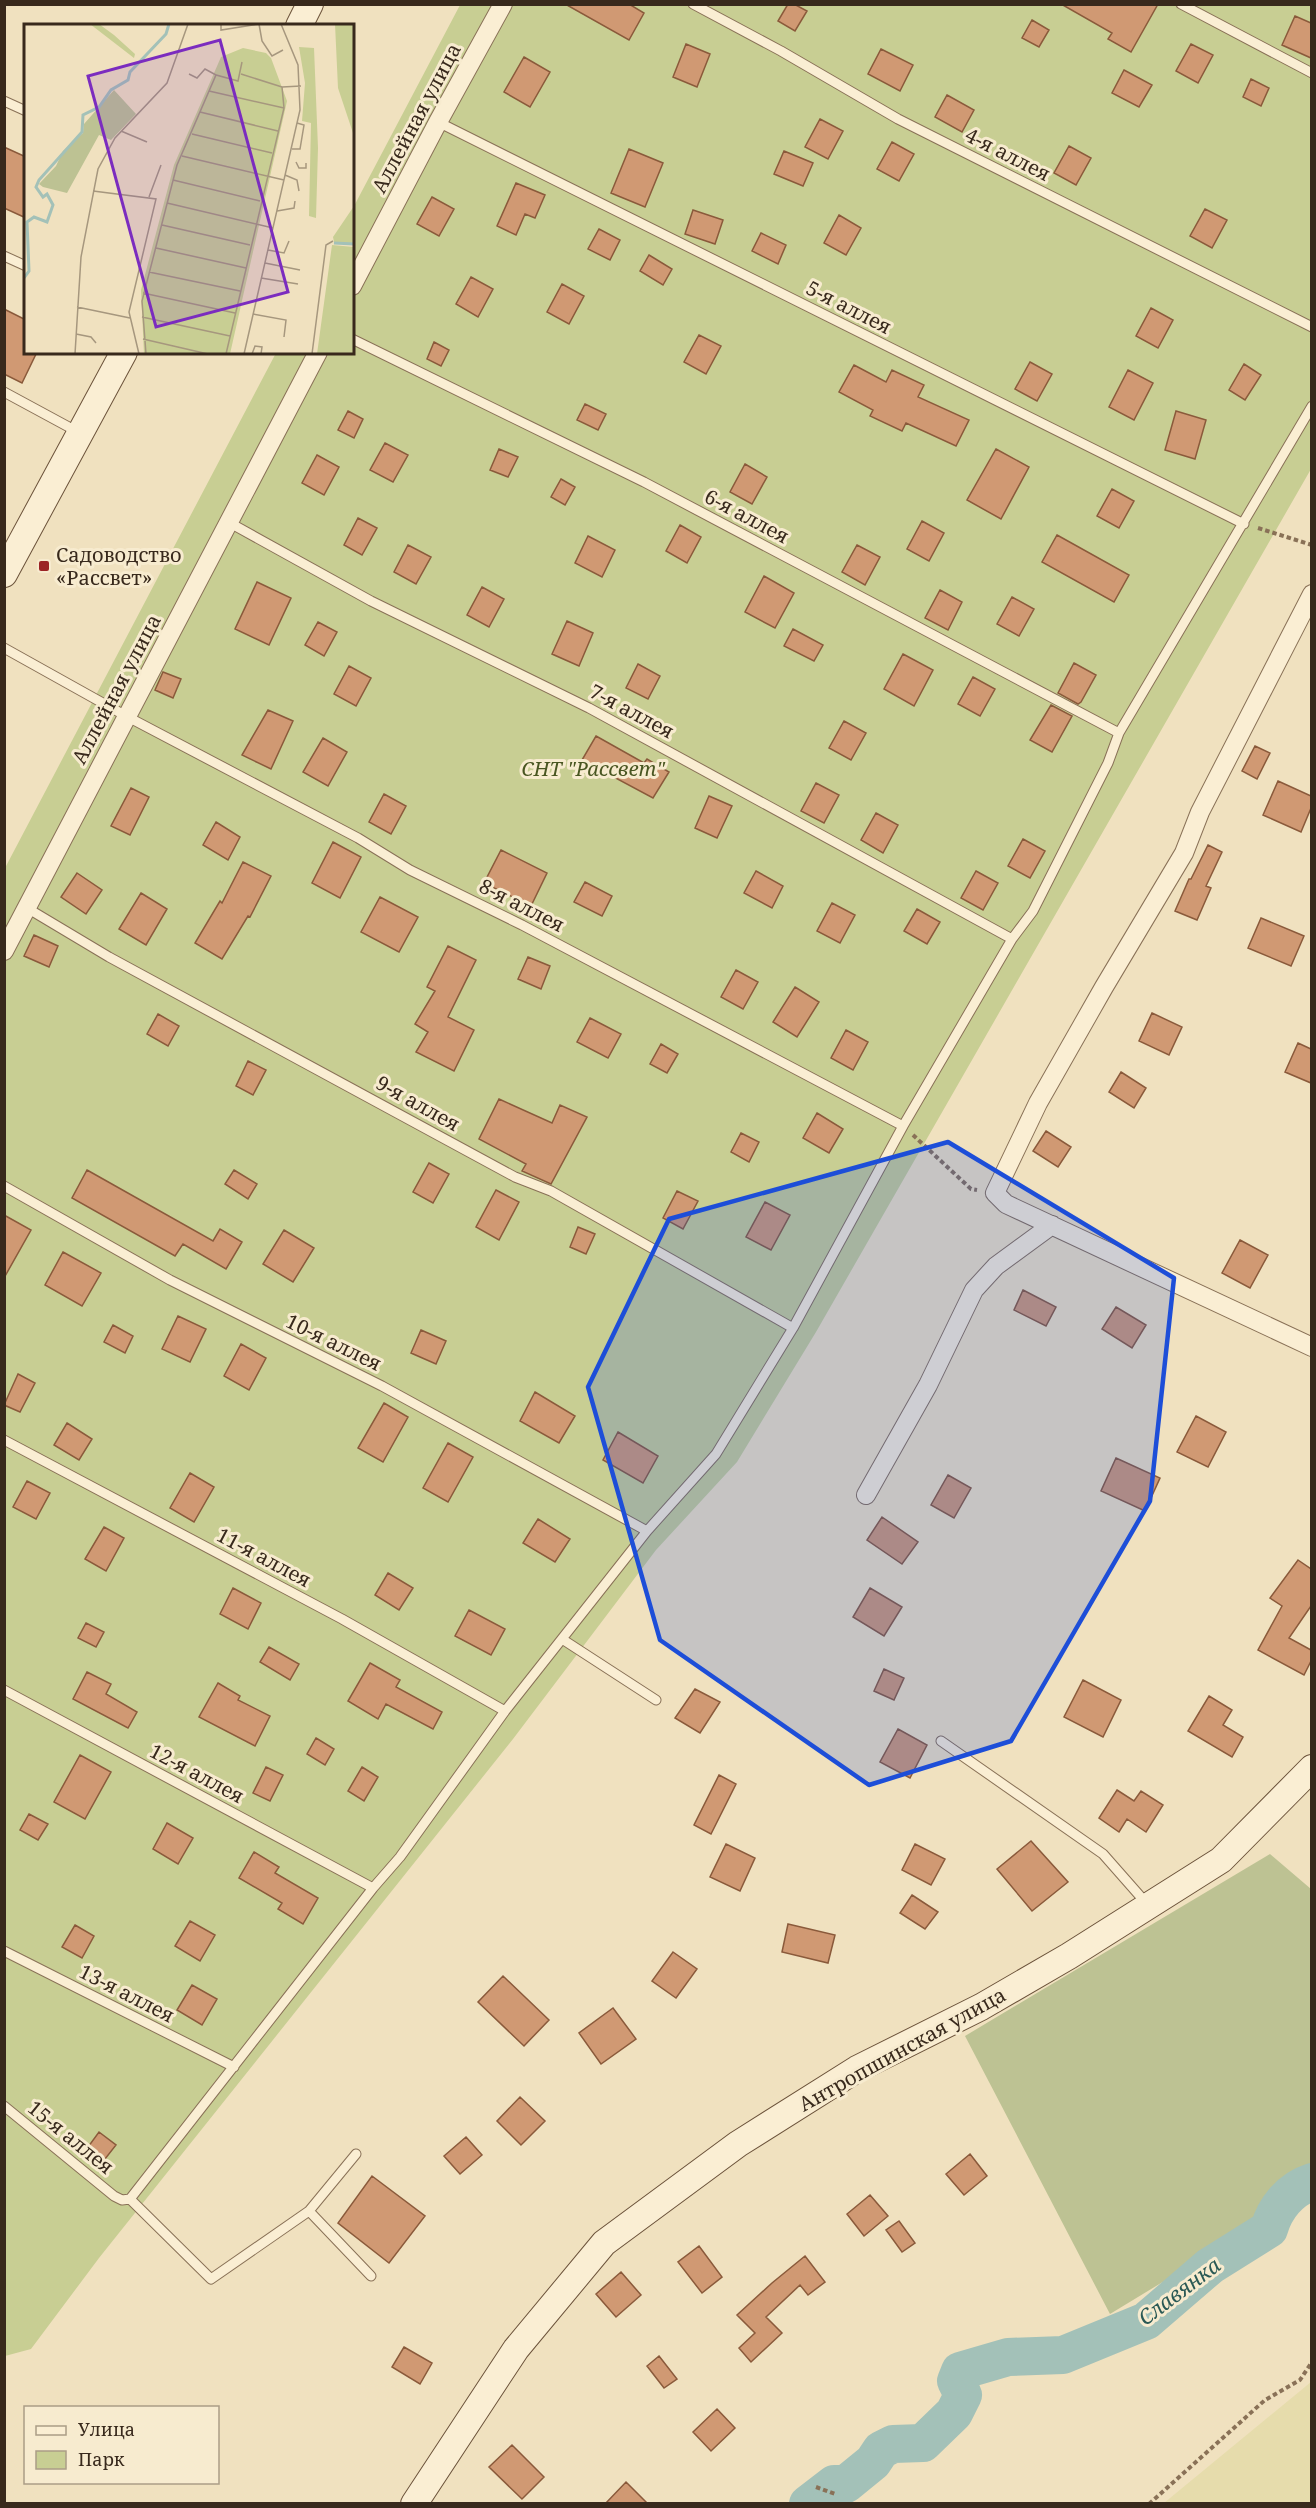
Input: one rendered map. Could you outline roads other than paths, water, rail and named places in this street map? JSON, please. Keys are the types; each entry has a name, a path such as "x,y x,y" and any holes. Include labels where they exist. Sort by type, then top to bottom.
{"street":[{"path":"300,24 310,4"},
{"name":"Аллейная улица","path":"354,282 503,4"},
{"path":"4,574 123,354"},
{"name":"Аллейная улица","path":"4,951 317,354"},
{"path":"1311,594 1200,812 1184,853 1038,1103 995,1194 1006,1204 1311,1347"},
{"path":"866,1495 928,1385 974,1290 996,1266 1052,1225"},
{"name":"Антропшинская улица","path":"414,2504 516,2349 604,2242 738,2144 857,2069 981,2007 1221,1860 1311,1768"}],"lane":[{"name":"4-я аллея","path":"693,4 781,51 898,119 1311,327"},
{"path":"1181,4 1311,73"},
{"path":"4,101 24,110"},
{"name":"5-я аллея","path":"438,122 1244,524"},
{"path":"4,256 24,265"},
{"name":"6-я аллея","path":"354,340 644,482 1119,733"},
{"path":"4,392 81,433"},
{"path":"356,2154 309,2211 211,2278 130,2199 373,1888 400,1857 505,1711 647,1531 716,1454 793,1328 903,1126 1012,939 1033,910 1108,763 1119,733 1244,524 1311,406"},
{"name":"7-я аллея","path":"230,523 371,601 589,708 1012,939"},
{"name":"8-я аллея","path":"4,648 126,716 358,838 411,870 522,925 903,1126"},
{"name":"9-я аллея","path":"27,908 109,957 515,1177 551,1191 793,1328"},
{"name":"10-я аллея","path":"4,1186 170,1280 382,1386 647,1531"},
{"name":"11-я аллея","path":"4,1440 342,1619 505,1711"},
{"path":"562,1639 656,1700"},
{"name":"12-я аллея","path":"4,1690 373,1888"},
{"path":"941,1741 1103,1854 1149,1906"},
{"name":"13-я аллея","path":"4,1951 234,2067"},
{"name":"15-я аллея","path":"4,2106 114,2196 122,2200 130,2199"},
{"path":"309,2211 371,2276"}],"waterway":[{"name":"Славянка","path":"808,2504 834,2484 846,2484 873,2462 881,2450 893,2444 923,2443 954,2413 963,2395 956,2381 960,2371 1008,2357 1063,2355 1146,2321 1210,2266 1269,2229 1284,2200 1297,2189 1312,2182"}],"place":[{"name":"Садоводство «Рассвет»","path":"44,566"}],"park label":[{"name":"СНТ \"Рассвет\"","path":"593,768"}]}
